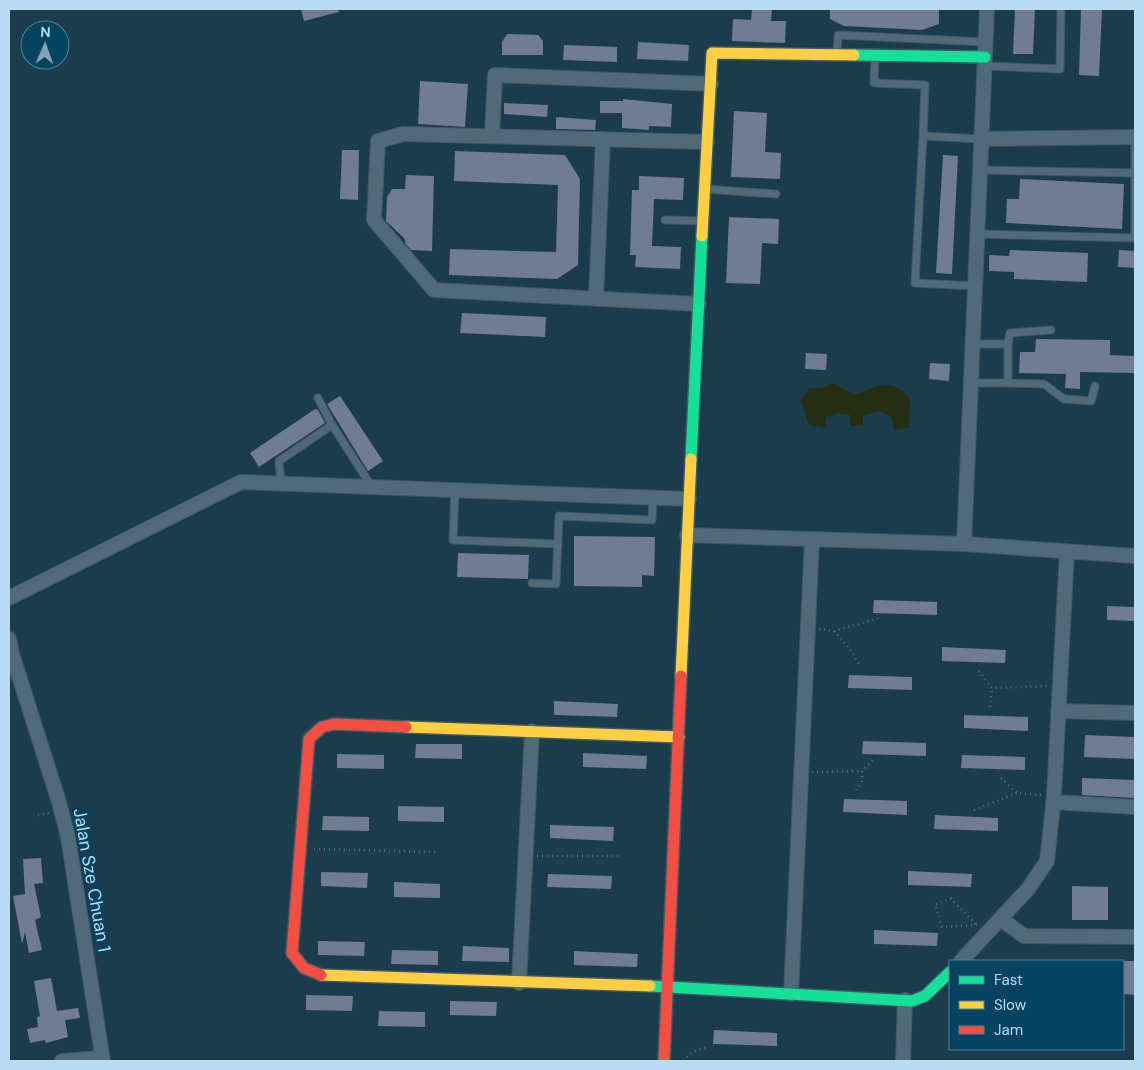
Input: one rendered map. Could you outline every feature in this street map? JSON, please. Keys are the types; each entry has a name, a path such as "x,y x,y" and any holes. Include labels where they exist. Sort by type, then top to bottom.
{"street":[{"path":"964,544 986,9"},
{"path":"664,1061 687,535 712,53 876,56 985,61"},
{"path":"492,136 495,75 711,84"},
{"path":"699,304 434,290 374,220 378,141 403,134 707,142"},
{"path":"982,139 1135,137"},
{"path":"596,298 603,139"},
{"path":"9,598 241,482 689,499"},
{"path":"687,535 964,544 1135,556"},
{"path":"791,994 812,539"},
{"path":"962,960 982,929 1001,919 1038,877 1047,861 1054,799 1067,551"},
{"name":"Jalan Sze Chuan 1","path":"9,639 10,654 60,802 68,838 102,1060"},
{"path":"1058,711 1135,713"},
{"path":"679,736 334,724 322,727 309,739 292,953 298,964 310,974 666,987 905,1000 918,1000 925,996 949,973"},
{"path":"518,983 532,731"},
{"path":"1054,799 1135,807"},
{"path":"1001,919 1024,936 1135,937"},
{"path":"903,1061 905,1000"},
{"path":"62,1061 102,1060"}],"lane":[{"path":"985,61 1060,69 1061,9"},
{"path":"837,55 838,35 985,42"},
{"path":"876,56 874,82 925,85 915,283 975,286"},
{"path":"923,136 982,139"},
{"path":"978,234 1135,238 1135,137"},
{"path":"980,170 1135,173"},
{"path":"705,189 776,194"},
{"path":"665,220 703,221"},
{"path":"1008,383 1008,344 1010,333 1051,330"},
{"path":"973,344 1008,344"},
{"path":"971,383 1044,384 1064,399 1091,401 1095,386"},
{"path":"318,398 332,424 372,487"},
{"path":"281,483 279,461 332,424"},
{"path":"455,490 453,540 558,544"},
{"path":"532,584 556,584 559,516 652,520 653,498"}],"path":[{"path":"808,628 834,631 880,618"},
{"path":"834,631 850,649 860,666"},
{"path":"979,671 992,688 990,707"},
{"path":"992,688 1060,686"},
{"path":"801,772 862,771 874,759"},
{"path":"856,790 862,782 862,771"},
{"path":"1001,778 1017,793"},
{"path":"974,810 1017,793 1054,799"},
{"path":"300,849 435,852"},
{"path":"525,856 622,856"},
{"path":"951,899 982,929 942,927 935,904 951,899"},
{"path":"684,1061 690,1053 706,1048"}],"shaded area":[{"path":"833,383 855,395 884,385 898,388 910,399 909,427 894,430 892,417 881,411 863,415 863,426 850,426 850,415 838,413 826,417 825,428 809,425 801,400 810,388 822,388"}],"building":[{"path":"301,9 338,9 339,12 304,21"},
{"path":"752,9 772,9 771,21 786,21 785,43 732,41 733,19 751,20"},
{"path":"830,9 939,9 939,24 922,30 844,26 830,19"},
{"path":"1015,9 1035,9 1033,54 1013,54"},
{"path":"1081,9 1102,9 1099,76 1079,75"},
{"path":"507,34 538,35 543,41 543,55 502,55 502,42"},
{"path":"638,42 689,45 688,61 637,59"},
{"path":"564,45 617,47 617,62 563,60"},
{"path":"420,81 468,84 465,127 418,124"},
{"path":"623,99 672,104 671,127 649,126 649,130 622,128 622,113 600,113 600,101 623,101"},
{"path":"504,103 548,105 547,117 504,114"},
{"path":"734,111 767,113 765,152 781,153 780,179 731,177"},
{"path":"556,117 596,120 595,130 556,129"},
{"path":"342,150 359,150 358,200 340,199"},
{"path":"455,151 565,155 580,179 578,265 557,279 449,275 450,249 556,252 558,185 454,181"},
{"path":"943,155 958,156 952,274 936,273"},
{"path":"406,175 434,176 432,251 411,250 405,243 405,239 386,221 387,197 392,189 405,189"},
{"path":"639,176 684,178 683,200 654,199 652,246 681,247 680,269 635,267 636,255 630,255 632,190 639,190"},
{"path":"1020,179 1124,184 1122,229 1006,223 1007,199 1019,199"},
{"path":"729,217 779,219 778,244 762,243 760,284 726,283"},
{"path":"1010,250 1088,253 1087,282 1014,279 1014,272 989,271 989,255 1009,256"},
{"path":"1119,250 1135,251 1135,268 1118,267"},
{"path":"462,313 546,317 545,337 460,333"},
{"path":"1036,339 1110,340 1110,355 1135,356 1135,373 1080,372 1080,389 1065,388 1066,374 1019,373 1020,352 1035,352"},
{"path":"806,353 827,354 826,370 805,369"},
{"path":"930,363 950,364 949,381 929,379"},
{"path":"340,396 383,461 368,471 327,404"},
{"path":"315,409 318,410 325,423 259,467 250,453"},
{"path":"574,536 655,537 654,576 642,575 642,587 574,586"},
{"path":"458,553 529,555 528,579 457,577"},
{"path":"874,600 937,602 937,615 873,613"},
{"path":"1107,606 1135,607 1135,621 1107,620"},
{"path":"942,647 1006,650 1005,663 942,661"},
{"path":"849,675 912,677 912,690 848,688"},
{"path":"554,701 618,704 617,717 554,715"},
{"path":"964,715 1028,717 1028,731 964,728"},
{"path":"1085,735 1135,737 1135,759 1084,757"},
{"path":"863,741 926,743 926,756 862,754"},
{"path":"416,744 462,744 462,759 415,758"},
{"path":"583,753 647,756 646,769 583,767"},
{"path":"337,754 384,755 384,769 337,768"},
{"path":"962,755 1025,757 1025,770 961,768"},
{"path":"1082,778 1135,780 1135,798 1082,795"},
{"path":"844,799 907,801 907,815 843,812"},
{"path":"398,806 444,807 444,822 398,821"},
{"path":"935,815 998,818 998,831 934,829"},
{"path":"323,816 369,817 369,831 322,830"},
{"path":"550,825 614,827 613,841 550,838"},
{"path":"41,858 43,883 34,884 41,917 35,920 42,950 29,953 25,932 22,944 13,896 25,894 23,859"},
{"path":"908,871 972,874 971,887 908,885"},
{"path":"321,872 368,873 367,888 321,886"},
{"path":"548,874 612,876 611,889 547,887"},
{"path":"394,882 440,884 440,898 394,897"},
{"path":"1072,886 1108,887 1108,920 1072,920"},
{"path":"874,930 938,933 937,946 874,944"},
{"path":"318,941 365,942 364,956 318,955"},
{"path":"463,946 509,948 509,962 462,961"},
{"path":"392,950 438,951 438,965 391,964"},
{"path":"574,951 638,954 637,967 574,965"},
{"path":"1124,961 1135,961 1135,995 1124,994"},
{"path":"51,978 57,1011 78,1008 80,1018 65,1020 68,1037 46,1043 45,1040 30,1043 27,1029 38,1027 37,1017 40,1016 34,981"},
{"path":"306,995 353,996 352,1011 306,1010"},
{"path":"450,1001 497,1002 496,1016 450,1015"},
{"path":"379,1011 425,1012 425,1027 378,1026"},
{"path":"714,1030 777,1033 777,1046 713,1044"}],"traffic: fast":[{"path":"854,55 985,57"},
{"path":"691,459 702,236"},
{"path":"650,986 912,1001 925,996 949,973"}],"traffic: slow":[{"path":"702,236 712,53 854,55"},
{"path":"681,676 691,459"},
{"path":"406,727 679,737"},
{"path":"321,975 650,986"}],"traffic: jam":[{"path":"664,1061 681,676"},
{"path":"321,975 304,968 292,953 309,739 322,727 334,724 406,727"}]}
